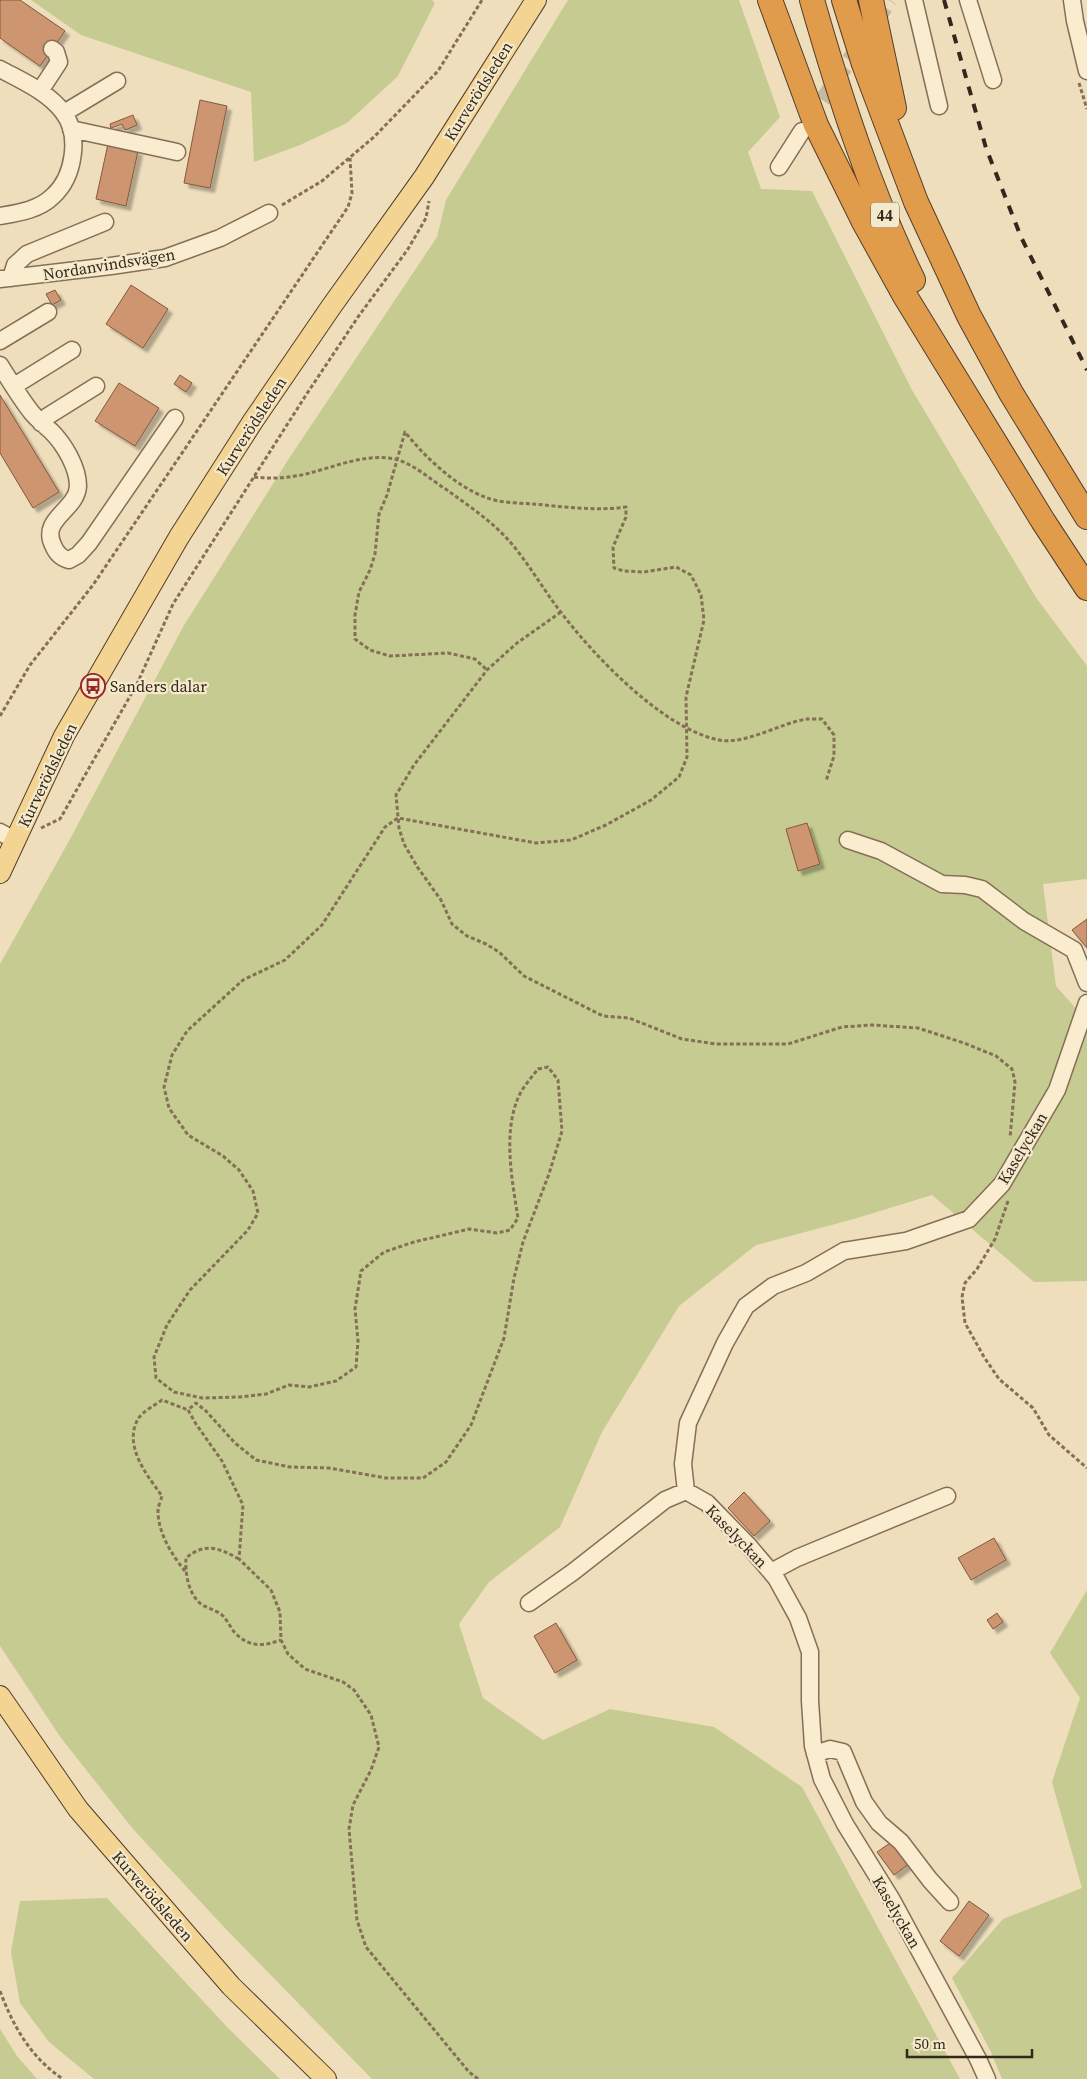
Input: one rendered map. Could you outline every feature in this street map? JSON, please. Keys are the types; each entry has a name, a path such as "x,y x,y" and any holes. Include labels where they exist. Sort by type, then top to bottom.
{"highway":[{"path":"770,0 816,125 864,222 905,296 983,421"},
{"name":"44","path":"812,0 833,74 859,151 902,258 983,421 1043,521 1087,588"},
{"name":"44","path":"844,0 867,73 916,202 968,316 1006,385 1087,517"},
{"path":"871,0 916,202"}],"main road":[{"name":"Kurverödsleden","path":"0,873 8,836 179,537 320,323 424,177 536,0"},
{"name":"Kurverödsleden","path":"0,1696 30,1742 91,1824 231,1986 326,2079"}],"street":[{"path":"914,0 939,106"},
{"path":"968,0 993,80"},
{"path":"1072,0 1087,71"},
{"path":"40,91 59,62 56,52 52,49"},
{"path":"0,69 40,91 64,113 71,129 72,156 67,173 53,196 37,206 0,216"},
{"path":"64,113 117,81"},
{"path":"71,129 177,152"},
{"path":"779,167 802,131"},
{"name":"Nordanvindsvägen","path":"6,279 165,258 220,238 269,213"},
{"path":"6,279 15,265 27,254 105,222"},
{"path":"0,341 48,312"},
{"path":"14,386 72,350"},
{"path":"0,364 41,423 52,432 63,446 77,476 78,487 75,496 51,526 50,531 52,544 56,552 69,560 78,556 89,543 175,418"},
{"path":"41,423 48,416 96,386"},
{"path":"848,840 881,851 942,884 965,885 982,889 1024,921 1074,950 1087,983"},
{"name":"Kaselyckan","path":"987,2079 978,2058 892,1900 845,1824 822,1778 815,1754 810,1701 810,1652 798,1618 771,1572 707,1503 686,1491 683,1464 688,1423 724,1343 746,1306 773,1286 806,1274 844,1251 906,1241 969,1219 1002,1184 1057,1090 1087,1003"},
{"path":"529,1603 573,1572 665,1500 686,1491"},
{"path":"771,1572 797,1558 948,1496"},
{"path":"815,1754 830,1750 843,1752 864,1802 878,1823 901,1842 930,1880 950,1902"}],"path":[{"path":"269,213 322,181 374,137 438,71 482,0"},
{"path":"0,716 30,665 98,577 348,207 352,193 350,158"},
{"path":"8,836 60,819 137,684 173,604 348,333 408,249 426,218 430,195 424,177"},
{"path":"188,1410 196,1403 206,1411 235,1443 256,1460 290,1467 329,1468 386,1478 423,1478 446,1462 471,1425 504,1338 514,1278 523,1242 549,1174 562,1131 558,1080 548,1066 538,1069 518,1096 510,1127 513,1186 518,1218 510,1230 497,1233 469,1229 414,1242 384,1252 361,1271 355,1309 358,1341 356,1367 336,1381 309,1387 289,1385 266,1394 202,1398 174,1392 156,1378 154,1357 167,1325 190,1290 248,1230 258,1213 253,1191 240,1170 223,1156 188,1135 169,1108 164,1086 172,1055 187,1031 243,980 285,960 322,925 385,827 398,818 536,843 570,840 606,825 651,800 679,777 687,757 686,697 704,620 702,595 692,575 676,567 644,572 624,571 614,568 613,546 626,517 626,507 608,510 518,503 485,497 458,482 422,454 405,432 387,495 379,514 370,570 359,592 355,615 355,639 370,650 390,656 448,653 476,658 487,670"},
{"path":"254,477 272,479 305,474 377,457 396,460 415,468 478,513 510,542 560,612 592,648 636,693 665,716 687,728 720,740 743,738 806,720 822,719 834,735 834,756 826,781"},
{"path":"560,612 517,642 487,670 414,765 396,795 399,828 404,844 418,868 441,900 452,924 467,936 499,952 524,976 603,1016 629,1018 682,1039 716,1044 788,1044 842,1027 872,1025 918,1028 996,1056 1012,1069 1014,1082 1010,1147 1012,1181 1008,1205 995,1239 976,1269 965,1282 962,1297 965,1323 999,1379 1033,1408 1049,1435 1087,1468"},
{"path":"185,1571 173,1557 163,1536 158,1510 162,1496 144,1470 132,1436 139,1418 162,1400 188,1410 222,1461 243,1505 239,1559"},
{"path":"281,1640 266,1645 249,1643 235,1633 224,1617 200,1604 189,1586 185,1571 186,1558 196,1550 211,1548 225,1551 239,1559 271,1590 280,1612 281,1640 288,1654 305,1668 342,1682 354,1690 371,1715 379,1747 371,1770 353,1805 349,1829 357,1920 366,1947 468,2072 478,2079"},
{"path":"0,1991 8,2013 26,2044 42,2062 63,2079"}],"green space":[{"path":"31,0 432,0 435,3 398,76 347,123 300,145 254,162 251,92 81,35"},
{"path":"568,0 739,0 780,117 748,152 761,189 812,191 912,390 1035,596 1087,666 1087,879 1043,884 1056,986 1087,1021 1087,1281 1034,1282 932,1195 854,1219 756,1245 679,1306 602,1432 560,1527 489,1582 459,1624 483,1698 543,1740 610,1709 714,1727 802,1787 960,2079 372,2079 223,1926 133,1829 61,1738 0,1646 0,964 69,841 183,627 288,460 437,237 446,200"},
{"path":"1087,1590 1087,2079 1002,2079 991,2052 952,1978 1003,1919 1082,1888 1052,1782 1080,1698 1050,1653"},
{"path":"107,1898 228,2028 280,2079 94,2079 49,2042 20,2003 11,1952 20,1901"},
{"path":"0,2029 17,2056 37,2079 0,2079"}],"building":[{"path":"0,0 20,0 65,31 40,66 0,38"},
{"path":"200,100 227,106 210,188 184,183"},
{"path":"133,115 137,125 125,130 122,124 111,128 110,124"},
{"path":"108,144 138,151 126,206 96,199"},
{"path":"131,285 168,309 143,348 106,324"},
{"path":"55,290 61,300 52,305 46,294"},
{"path":"180,375 192,383 186,392 174,384"},
{"path":"119,383 159,408 135,446 95,421"},
{"path":"0,395 59,492 33,508 0,453"},
{"path":"807,823 820,864 798,871 786,829"},
{"path":"1087,919 1087,948 1072,930"},
{"path":"744,1492 770,1521 754,1536 728,1508"},
{"path":"994,1538 1006,1560 971,1580 958,1558"},
{"path":"997,1613 1003,1622 993,1629 987,1620"},
{"path":"556,1623 577,1660 555,1673 534,1636"},
{"path":"893,1841 910,1863 894,1875 877,1852"},
{"path":"969,1901 989,1915 959,1956 940,1941"}],"tunnel":[{"path":"809,120 890,0"}],"railway":[{"path":"944,0 986,148 1021,237 1087,370"}],"place":[{"name":"Sanders dalar","path":"93,686"}]}
